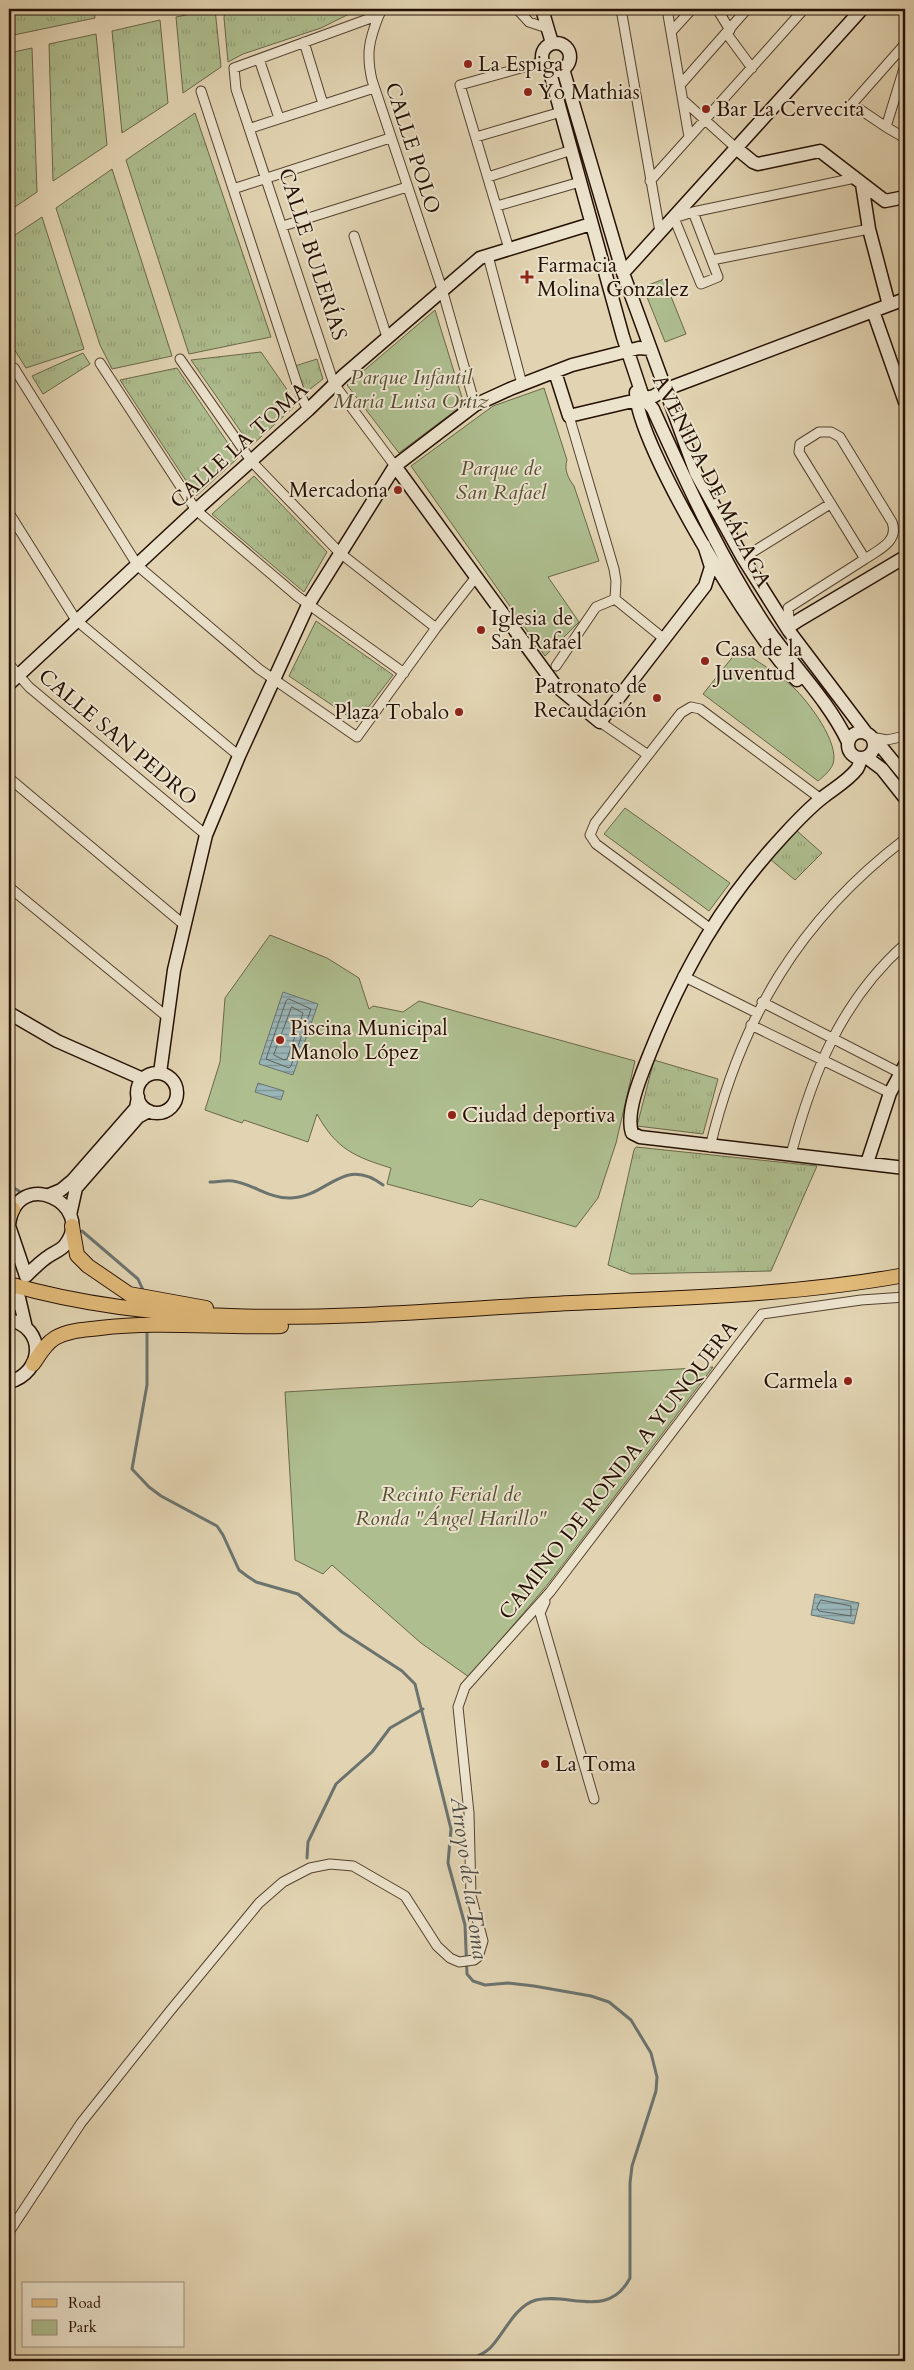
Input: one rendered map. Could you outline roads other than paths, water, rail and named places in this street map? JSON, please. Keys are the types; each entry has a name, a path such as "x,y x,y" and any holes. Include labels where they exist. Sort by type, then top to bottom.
{"main road":[{"path":"71,1220 77,1256 128,1294 155,1300 201,1308 240,1309 482,1308"},
{"path":"9,1284 43,1294 102,1306 187,1316 274,1317 415,1312 790,1290 905,1275"},
{"path":"33,1364 44,1347 55,1338 69,1332 136,1324 239,1327 364,1322 415,1312"}],"street":[{"path":"517,9 529,22 548,28"},
{"path":"542,9 552,43"},
{"path":"621,9 660,232"},
{"path":"667,9 689,137"},
{"path":"671,32 692,9"},
{"path":"717,9 728,32 752,68"},
{"path":"681,84 747,9"},
{"path":"650,181 804,9"},
{"path":"623,273 862,9"},
{"path":"279,118 259,58 381,12"},
{"name":"CALLE POLO","path":"381,12 369,40 368,56 374,88 442,290 475,405"},
{"path":"304,42 323,104"},
{"path":"509,249 460,85 546,66 554,71 564,69 568,64 570,52 561,43 552,43 543,49 546,66"},
{"path":"905,44 852,104 905,138"},
{"name":"CALLE BULERÍAS","path":"259,58 234,68 236,89 251,128 334,384 555,685 600,722"},
{"path":"886,127 905,65"},
{"name":"AVENIDA DE MÁLAGA","path":"546,66 572,150 623,338 629,350 639,382 639,398 653,409 730,569 772,635 840,726 848,742"},
{"name":"AVENIDA DE MÁLAGA","path":"564,69 623,273 664,390 696,473 743,558 790,629 870,738 883,749 905,776"},
{"path":"251,128 374,88"},
{"path":"201,91 301,396 308,410"},
{"path":"683,100 753,162 758,164 820,151 886,201 905,197"},
{"path":"476,137 561,112"},
{"path":"232,189 390,138"},
{"path":"488,177 572,150"},
{"path":"674,218 693,212 858,181"},
{"path":"858,181 889,305"},
{"path":"497,206 580,182"},
{"path":"283,226 407,187"},
{"path":"674,218 701,284 718,277 693,212"},
{"name":"CALLE LA TOMA","path":"9,684 196,510 252,462 334,384 480,258 591,224"},
{"path":"712,260 869,229"},
{"path":"354,236 387,337"},
{"path":"488,256 522,384"},
{"path":"569,416 654,396 664,390 905,299"},
{"path":"873,311 905,402"},
{"path":"160,1073 166,1016 183,924 206,836 239,756 308,605 395,466 475,405 555,372 629,350 639,348 650,349"},
{"path":"180,359 252,462 340,553 436,628"},
{"path":"100,363 196,510 308,605 404,673"},
{"path":"14,368 138,566 274,679 358,737 436,628 476,577"},
{"path":"555,372 612,562 616,581 615,599"},
{"path":"639,398 638,410 674,491 704,545 730,587 788,670 801,683 817,694"},
{"path":"865,559 799,452 800,444 819,432 831,432 840,437 895,530 892,540 865,559 788,608 790,629 905,557"},
{"path":"743,558 830,504"},
{"path":"9,512 76,620 239,756"},
{"path":"648,755 600,722 705,586 712,567 704,545"},
{"path":"705,586 715,583 730,587"},
{"path":"615,599 664,638"},
{"path":"556,666 596,607 615,599"},
{"name":"CALLE SAN PEDRO","path":"9,664 29,687 206,836"},
{"path":"711,929 596,844 590,835 594,823 681,713 691,708 700,709 820,799"},
{"path":"840,726 847,757 846,772 841,783"},
{"path":"905,736 887,740 870,738 855,733 848,742 850,753 882,769 905,798"},
{"path":"870,738 872,751 863,758 858,768 820,799 762,860 711,929 683,976 640,1079 629,1124 632,1133 640,1137 710,1147 791,1154 905,1168"},
{"path":"9,778 183,924"},
{"path":"710,1147 729,1077 751,1024 784,966 834,903 905,839"},
{"path":"9,887 166,1016"},
{"path":"791,1154 803,1110 831,1038 868,984 905,944"},
{"path":"683,976 757,1013"},
{"path":"762,1002 831,1038 899,1080"},
{"path":"9,1013 57,1042 143,1079"},
{"path":"751,1024 822,1059 899,1080"},
{"path":"138,1097 140,1103 149,1111 154,1113 166,1111 176,1099 175,1084 169,1077 160,1073 154,1073 143,1079 138,1088 136,1108 73,1180 61,1190 49,1195 29,1196 20,1201 11,1212 9,1226 26,1276 65,1244 76,1188 138,1117 149,1111"},
{"path":"867,1163 899,1080"},
{"path":"49,1195 65,1206 71,1220"},
{"path":"14,1243 20,1250 30,1255 50,1256"},
{"name":"CAMINO DE RONDA A YUNQUERA","path":"9,2232 81,2123 259,1903 283,1882 310,1868 330,1864 354,1866 405,1896 437,1946 450,1958 459,1962 474,1960 481,1952 483,1941 471,1896 469,1813 458,1707 465,1687 550,1592 762,1314 861,1300 905,1297"},
{"path":"9,1307 19,1298 26,1328 36,1344 33,1364 28,1372 9,1382"},
{"path":"9,1320 26,1328"},
{"path":"550,1592 540,1613 594,1799"}],"water":[{"path":"283,992 318,1004 293,1075 259,1064"},
{"path":"258,1083 284,1091 281,1100 255,1092"},
{"path":"815,1594 859,1603 854,1624 811,1615"}],"waterway":[{"path":"210,1182 233,1181 283,1198 304,1196 336,1180 357,1174 369,1177 383,1185"},
{"name":"Arroyo de la Toma","path":"9,1185 19,1191"},
{"name":"Arroyo de la Toma","path":"82,1231 138,1279 143,1290"},
{"name":"Arroyo de la Toma","path":"147,1330 147,1385 132,1469 149,1487 161,1496 217,1526 239,1570 256,1582 298,1594 342,1632 402,1671 415,1684 451,1829 448,1863 465,1925 467,1974 473,1981 485,1985 508,1983 534,1986 591,1996 609,2002 631,2020 651,2053 657,2077 656,2091 632,2166 630,2183 630,2278 621,2291 611,2298 599,2301 587,2302 549,2298 529,2303 516,2314 489,2349 469,2361"},
{"path":"307,1858 308,1842 336,1784 372,1752 390,1728 423,1709"}],"place":[{"name":"La Espiga","path":"468,64"},
{"name":"Yo Mathias","path":"528,92"},
{"name":"Bar La Cervecita","path":"706,109"},
{"name":"Farmacia Molina Gonzalez","path":"527,277"},
{"name":"Mercadona","path":"398,490"},
{"name":"Iglesia de San Rafael","path":"481,630"},
{"name":"Casa de la Juventud","path":"705,661"},
{"name":"Patronato de Recaudación","path":"657,698"},
{"name":"Plaza Tobalo","path":"459,712"},
{"name":"Piscina Municipal Manolo López","path":"280,1040"},
{"name":"Ciudad deportiva","path":"452,1115"},
{"name":"Carmela","path":"848,1381"},
{"name":"La Toma","path":"545,1764"}],"park label":[{"name":"Parque Infantil Maria Luisa Ortiz","path":"411,389"},
{"name":"Parque de San Rafael","path":"501,480"},
{"name":"Recinto Ferial de Ronda \"Ángel Harillo\"","path":"451,1506"}]}
